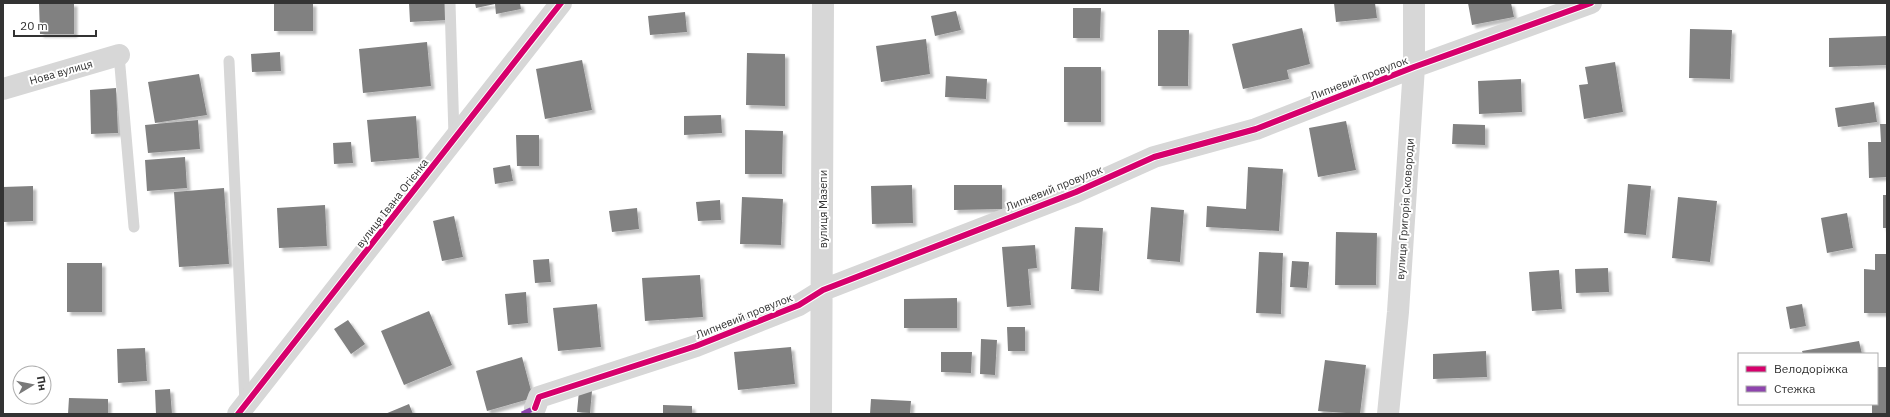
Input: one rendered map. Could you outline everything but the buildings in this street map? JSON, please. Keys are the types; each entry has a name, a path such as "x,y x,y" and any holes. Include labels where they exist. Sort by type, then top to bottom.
{"street":[{"name":"вулиця Івана Огієнка","path":"241,410 560,3"},
{"name":"вулиця Мазепи","path":"822,414 823,3"},
{"name":"вулиця Григорія Сковороди","path":"1388,414 1398,312 1414,67 1414,3"},
{"name":"Липневий провулок","path":"535,408 539,396 696,346 798,305 823,290 1076,192 1154,157 1256,129 1414,67 1591,3"},
{"name":"Нова вулиця","path":"3,89 119,55"}],"lane":[{"path":"450,3 454,140"},
{"path":"119,55 134,227"},
{"path":"229,60 241,410"}],"marked path":[{"path":"522,414 535,408"}],"cycle path":[{"path":"238,414 561,3"},
{"path":"535,408 539,397 696,346 799,305 823,290 1076,192 1154,157 1256,129 1414,67 1591,3"}]}
